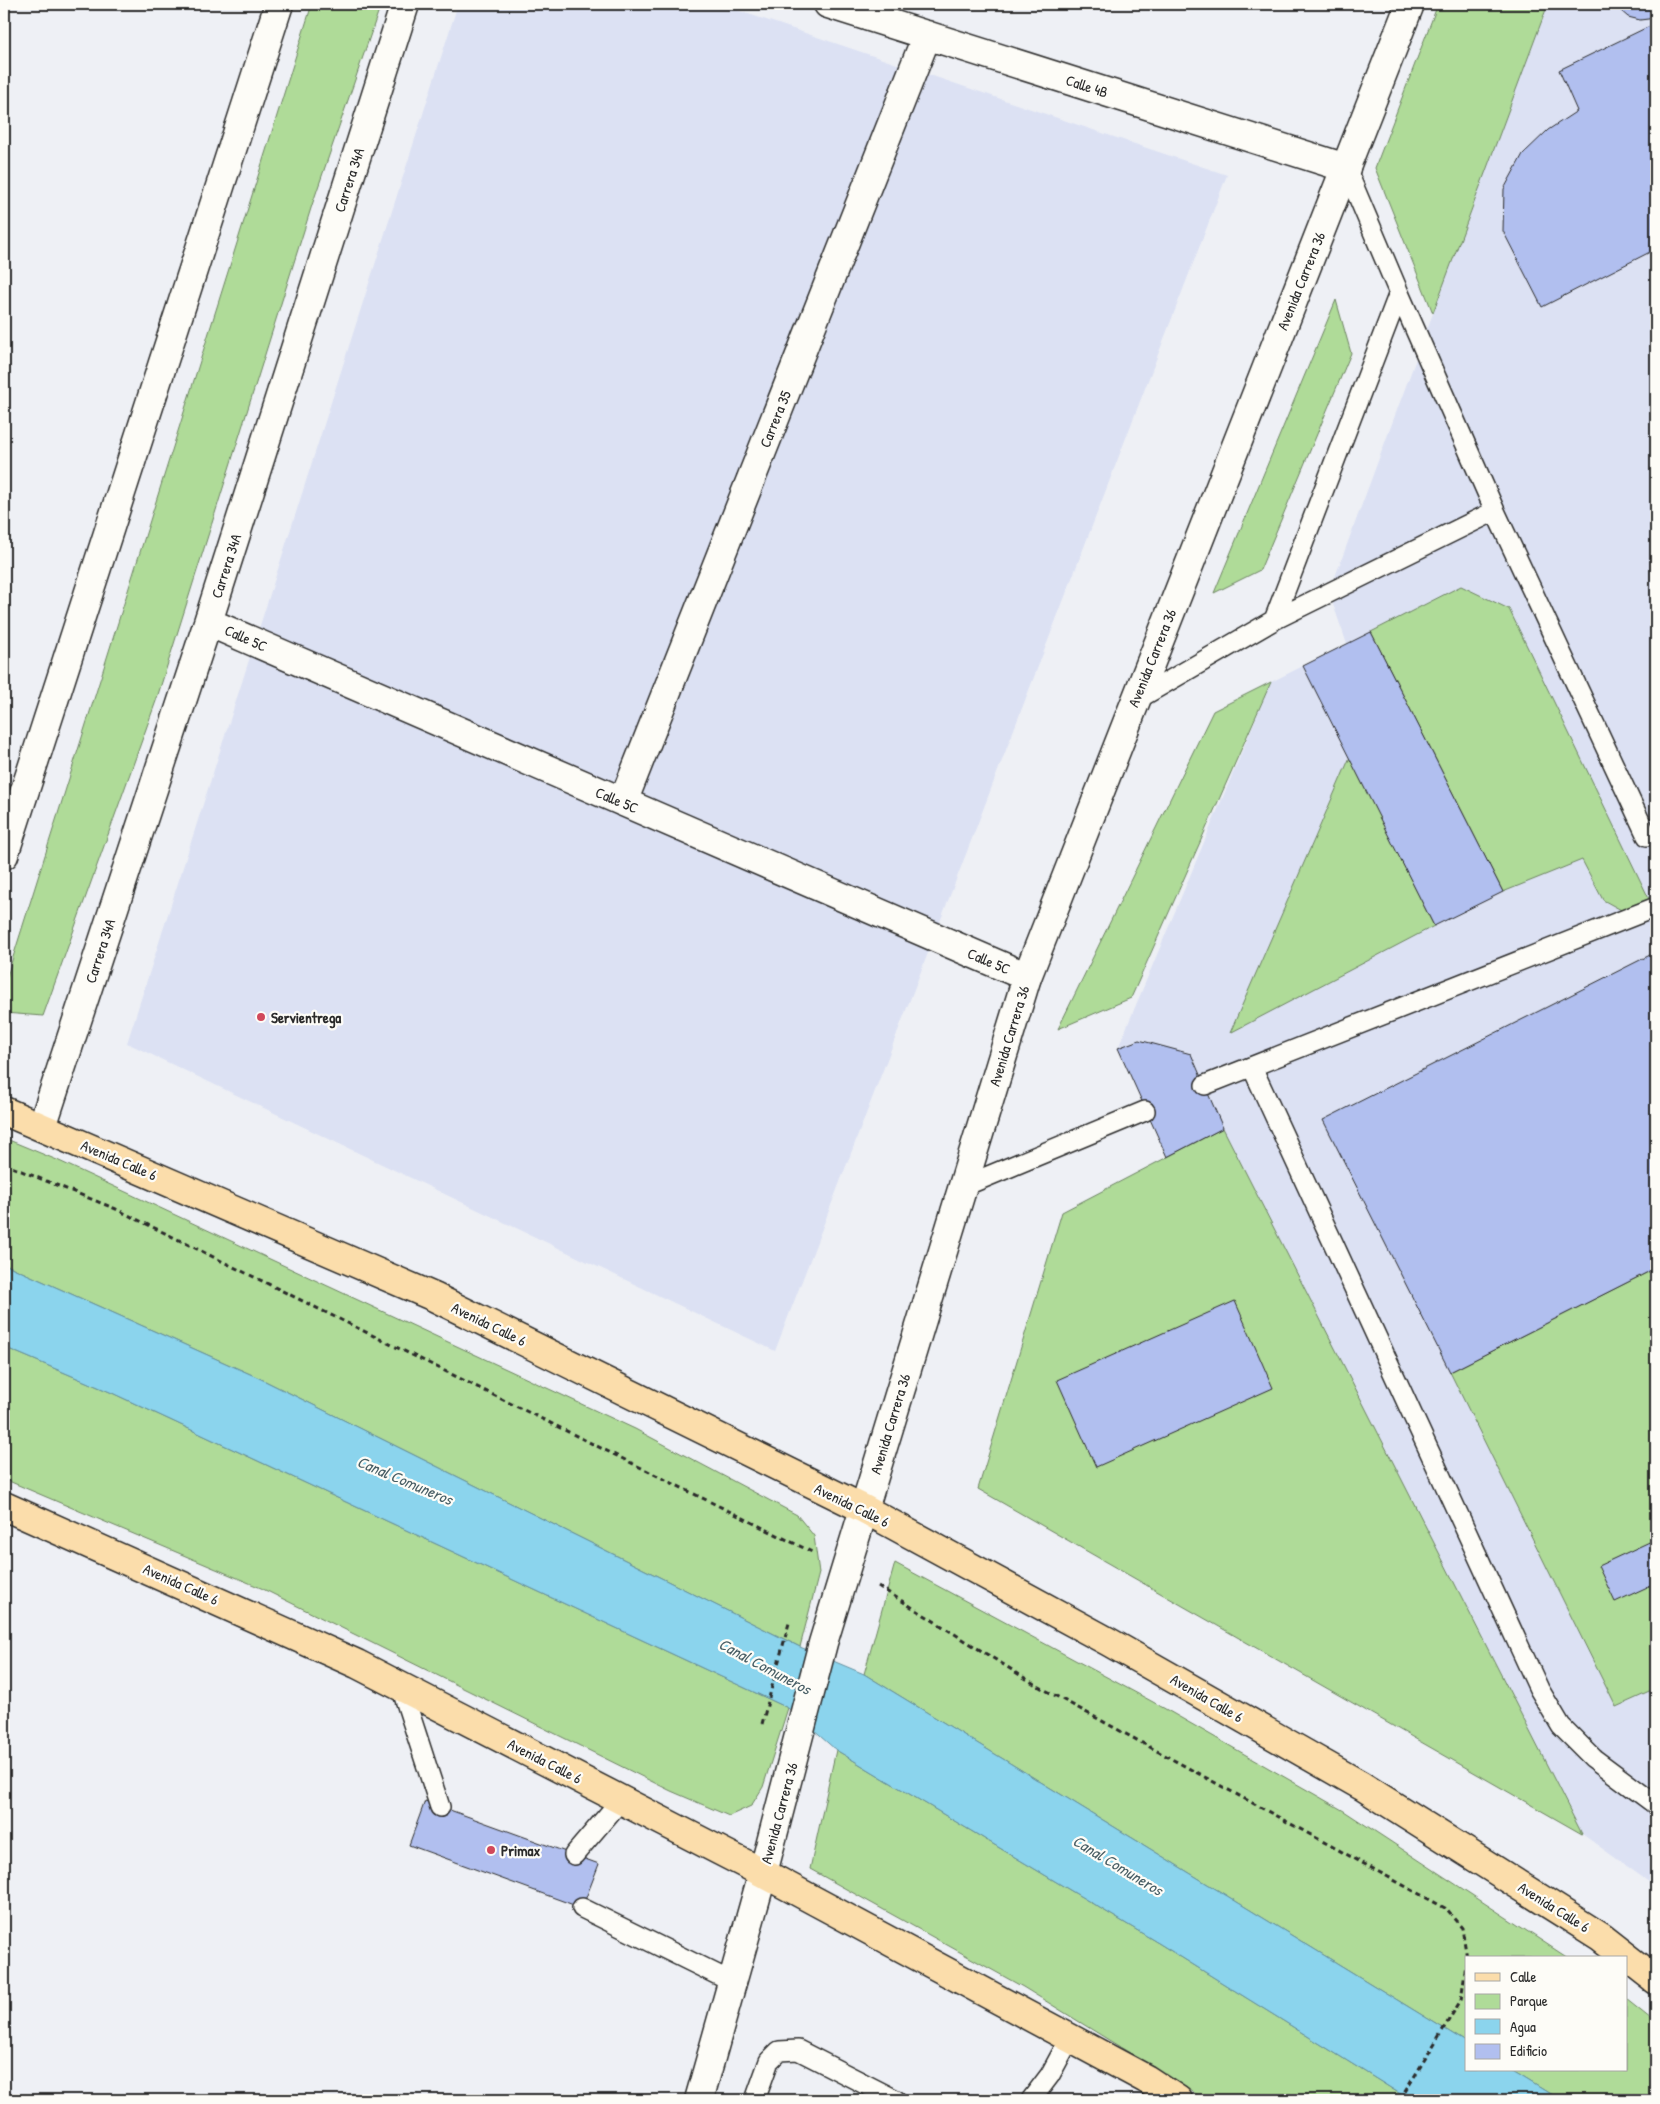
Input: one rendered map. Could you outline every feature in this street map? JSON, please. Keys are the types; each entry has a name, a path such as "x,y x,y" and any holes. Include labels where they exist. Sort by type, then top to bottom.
{"main road":[{"name":"Avenida Calle 6","path":"4,1111 434,1296 864,1509 1109,1642 1362,1786 1601,1937 1625,1956"},
{"name":"Avenida Calle 6","path":"4,1506 348,1660 763,1873 1146,2079 1178,2100"},
{"name":"Avenida Calle 6","path":"1628,1958 1656,1980"}],"street":[{"path":"4,855 279,4"},
{"name":"Carrera 34A","path":"42,1127 208,622 405,4"},
{"name":"Calle 4B","path":"828,4 1346,168"},
{"name":"Avenida Carrera 36","path":"699,2100 763,1873 823,1643 1027,977 1410,4"},
{"name":"Carrera 35","path":"623,802 927,35"},
{"name":"Calle 5C","path":"208,622 1027,977"}],"lane":[{"path":"1346,168 1495,511 1647,836"},
{"path":"1274,620 1399,293"},
{"path":"1136,700 1274,620 1495,511"},
{"path":"1205,1086 1656,908"},
{"path":"1252,1067 1539,1690 1561,1726 1594,1758 1656,1805"},
{"path":"962,1187 1145,1111"},
{"path":"401,1687 440,1807"},
{"path":"574,1855 621,1800"},
{"path":"582,1908 732,1982"},
{"path":"1031,2100 1050,2074 1070,2038"},
{"path":"755,2100 769,2061 779,2051 798,2050 896,2100"}],"path":[{"path":"4,1164 116,1209 872,1582 1036,1685 1445,1908 1462,1928 1467,1956"},
{"path":"762,1724 789,1623"},
{"path":"1400,2100 1461,2000 1465,1971"}],"shaded area":[{"path":"458,4 719,4 1227,175 775,1351 127,1043"},
{"path":"1548,4 1656,4 1656,1887 1582,1834 978,1489 1062,1212 1174,1153 1118,1048 1271,682 1347,644 1329,593"}],"green space":[{"path":"312,4 381,4 312,205 156,701 43,1016 4,1013 4,986"},
{"path":"1438,4 1548,4 1433,313 1375,168"},
{"path":"1336,300 1351,353 1260,570 1214,593"},
{"path":"1461,586 1509,609 1653,907 1634,917 1603,900 1582,860 1503,892 1371,632"},
{"path":"1271,682 1131,998 1058,1029 1213,711"},
{"path":"1350,757 1434,926 1230,1033"},
{"path":"1223,1128 1582,1834 978,1489 1062,1212"},
{"path":"4,1138 57,1160 635,1429 797,1515 814,1536 819,1573 800,1647 259,1378 4,1264"},
{"path":"1656,1268 1656,1689 1616,1707 1450,1372"},
{"path":"4,1347 110,1392 788,1708 763,1787 751,1806 729,1816 671,1791 261,1588 4,1479"},
{"path":"895,1563 1153,1702 1344,1811 1565,1956 1465,1956 1465,2041 864,1674"},
{"path":"836,1750 1160,1944 1410,2100 1206,2100 1023,1987 810,1869"},
{"path":"1628,2001 1656,2023 1656,2100 1560,2100 1514,2072 1628,2072"}],"water":[{"name":"Canal Comuneros","path":"4,1264 259,1378 800,1647 864,1674 1465,2041 1465,2072 1514,2072 1560,2100 1410,2100 1160,1944 836,1750 788,1708 110,1392 4,1347"}],"building":[{"path":"1613,4 1656,4 1656,18 1640,20 1628,17"},
{"path":"1656,23 1656,265 1650,252 1542,307 1503,231 1504,189 1523,154 1548,130 1577,111 1559,70"},
{"path":"1371,632 1503,892 1434,926 1303,666"},
{"path":"1656,952 1656,1268 1450,1372 1323,1120"},
{"path":"1139,1040 1191,1054 1223,1128 1167,1157 1118,1048"},
{"path":"1235,1301 1273,1388 1096,1467 1057,1380"},
{"path":"1656,1539 1656,1583 1615,1602 1598,1566"},
{"name":"Primax","path":"425,1801 599,1864 582,1908 409,1845"}],"place":[{"name":"Servientrega","path":"261,1017"},
{"name":"Primax","path":"491,1850"}]}
